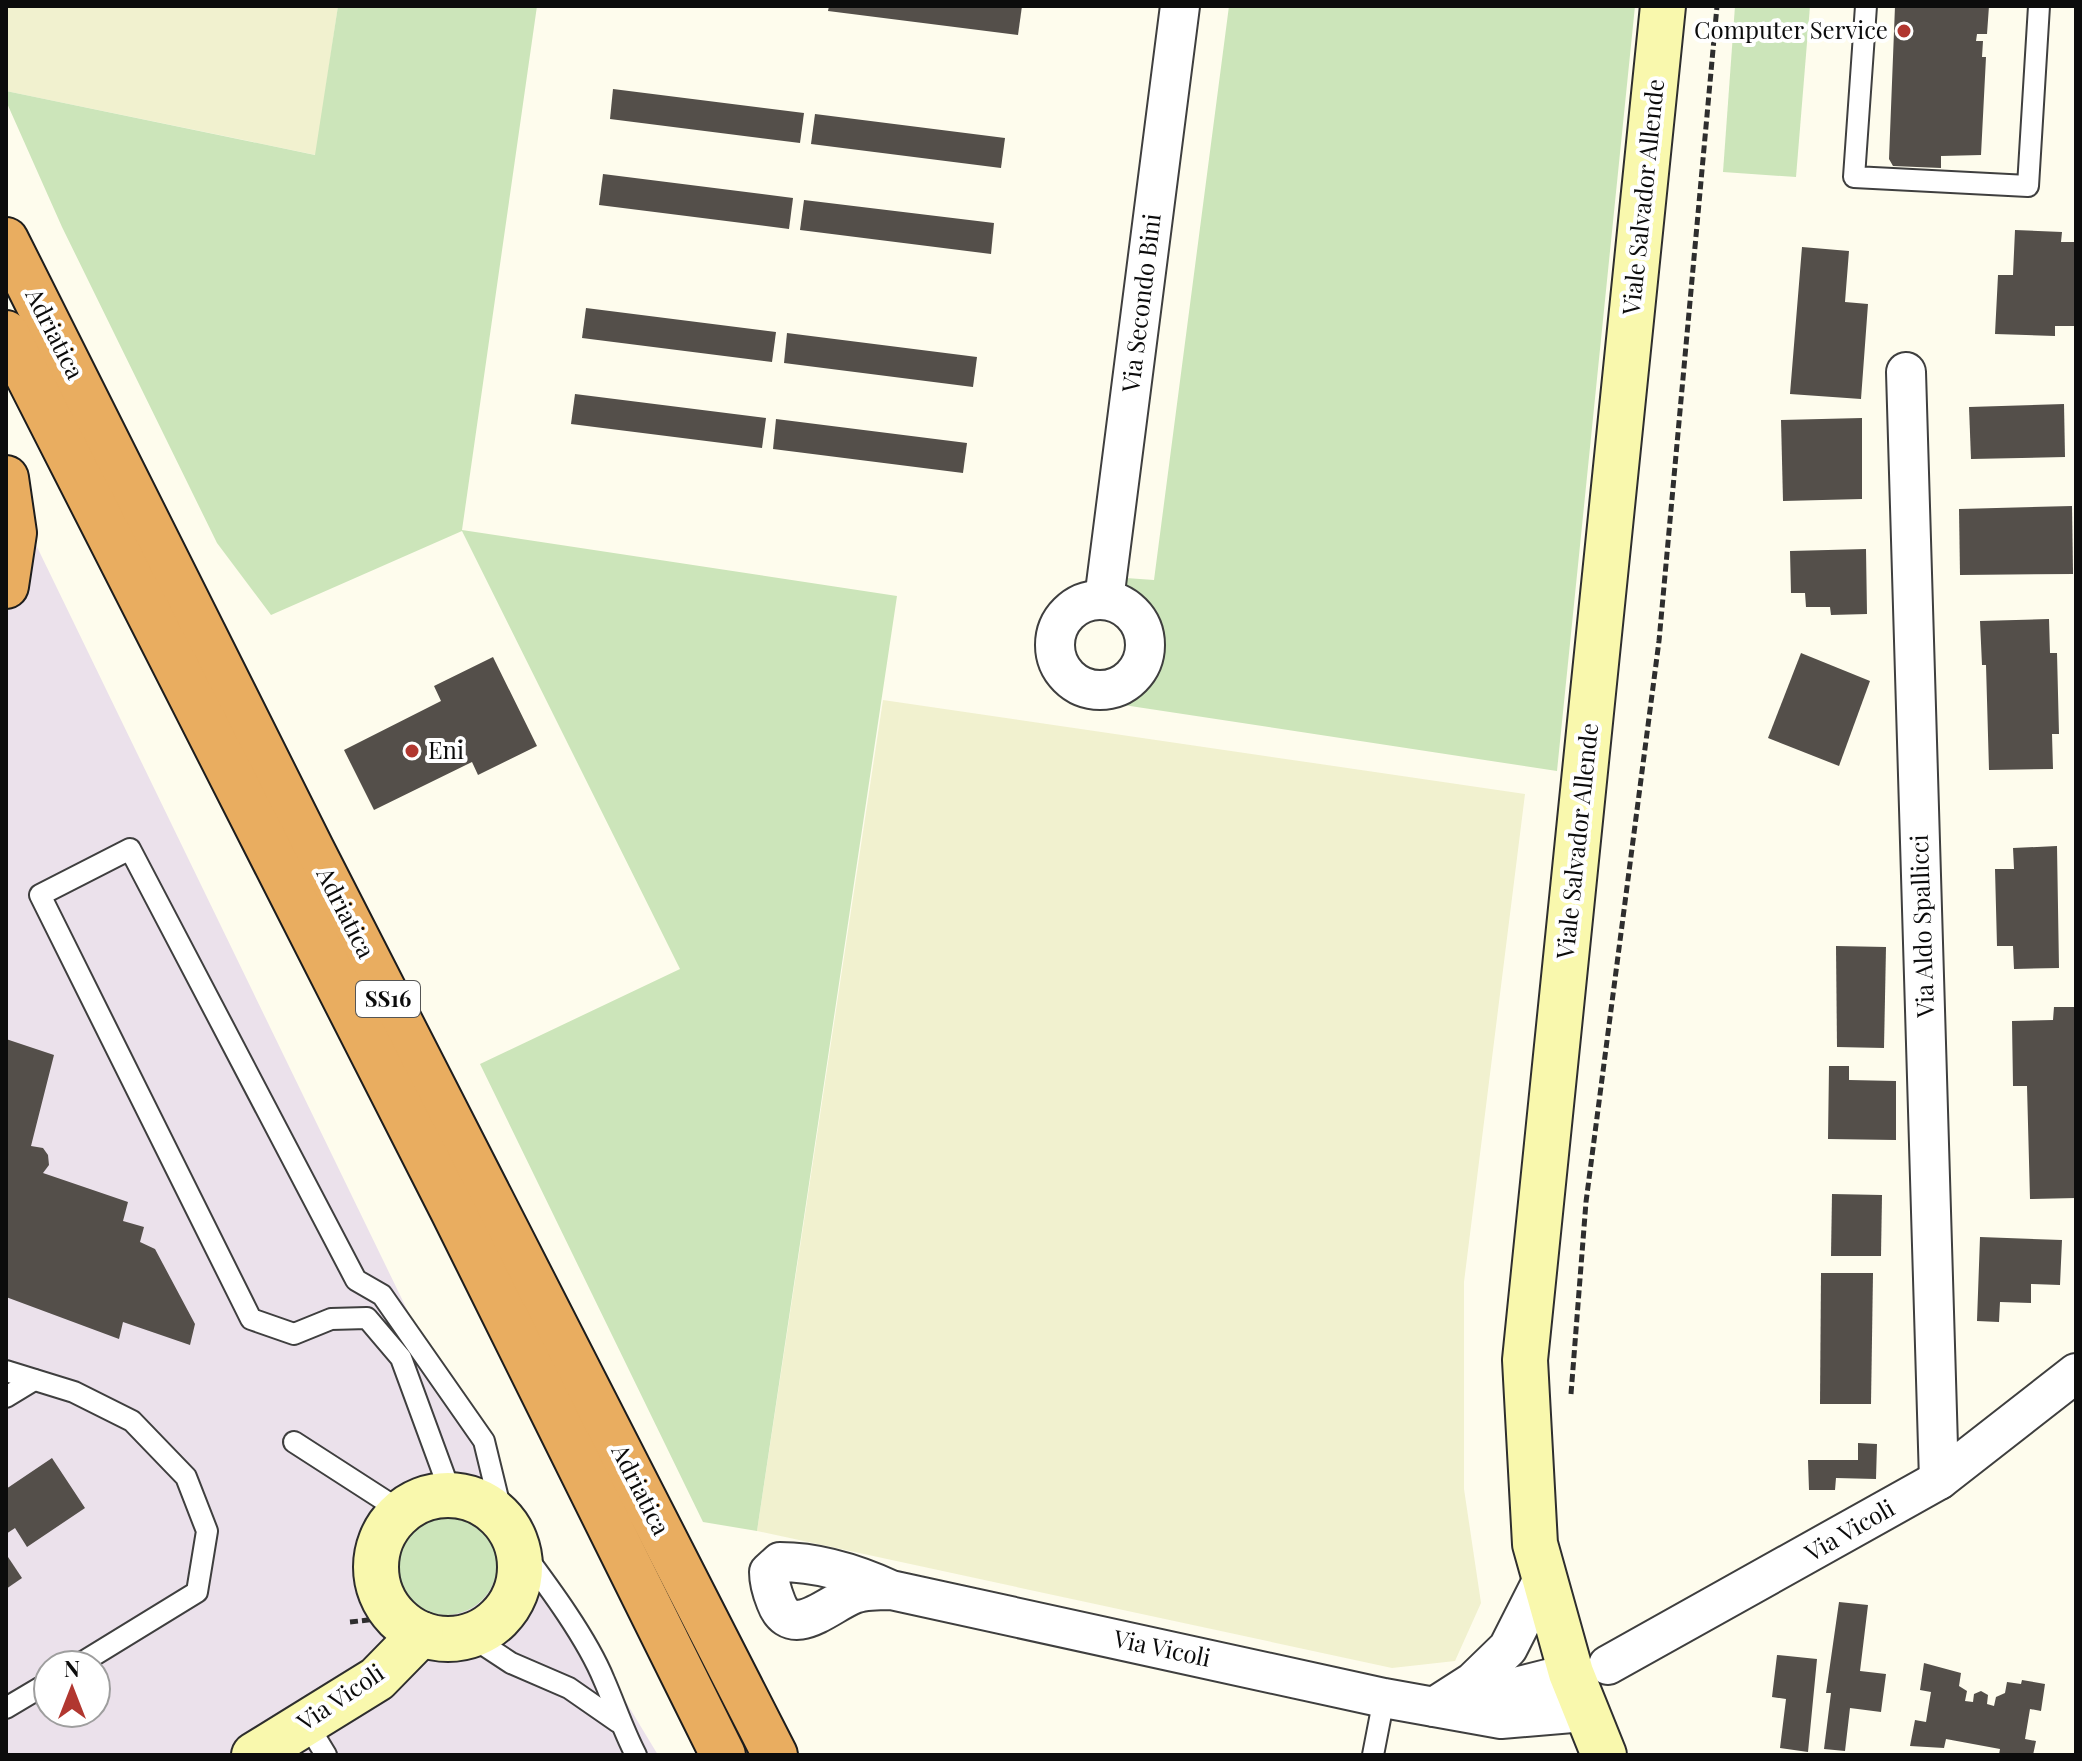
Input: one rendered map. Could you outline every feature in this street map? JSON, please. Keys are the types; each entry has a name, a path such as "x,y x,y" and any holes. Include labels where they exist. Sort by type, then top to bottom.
{"highway":[{"name":"Adriatica","path":"6,240 326,878 775,1755"},
{"name":"Adriatica","path":"6,333 459,1224 723,1755"},
{"path":"6,478 14,533 6,586"},
{"name":"SS16","path":"752,1710 786,1755"}],"main road":[{"name":"Viale Salvador Allende","path":"1604,1755 1588,1684 1543,1579 1535,1544 1525,1360 1663,6"},
{"path":"451,1494 479,1501 510,1531 520,1571 513,1598 495,1622 470,1636 445,1639 408,1625 380,1592 375,1563 383,1535 401,1511 424,1498 451,1494"},
{"name":"Via Vicoli","path":"254,1755 316,1739 377,1679 408,1625"}],"street":[{"name":"Via Secondo Bini","path":"1104,600 1180,6"},
{"name":"Via Aldo Spallicci","path":"1906,372 1939,1480"},
{"name":"Via Vicoli","path":"891,1590 1434,1707 1588,1684 1939,1480 2076,1373"},
{"path":"1434,1707 1473,1682 1508,1648 1543,1579"}],"lane":[{"path":"1866,6 1854,177 2028,186 2039,6"},
{"path":"451,1494 401,1358 367,1318 331,1319 294,1334 251,1319 40,895 130,849 356,1280 382,1295 484,1441 510,1531 604,1678 618,1722 636,1755"},
{"path":"6,1371 74,1392 132,1421 186,1477 207,1531 197,1592 104,1649"},
{"path":"6,1397 34,1380"},
{"path":"294,1442 401,1511"},
{"path":"470,1636 511,1663 569,1688 618,1722"},
{"path":"6,1708 32,1693"},
{"path":"1373,1755 1384,1698"}],"path":[{"path":"1571,1409 1586,1202 1659,641 1717,6"},
{"path":"350,1622 408,1625"}],"shaded area":[{"path":"6,483 481,1462 658,1755 6,1755"}],"green space":[{"path":"6,6 338,6 316,155 6,91"},
{"path":"338,6 537,6 462,530 897,596 757,1531 703,1522 480,1064 680,969 462,531 271,615 217,543 62,227 6,101 6,91 315,155"},
{"path":"1229,6 1635,6 1557,771 1117,704 1148,682 1155,668 1155,637 1140,606 1127,592 1126,578 1154,580"},
{"path":"1735,6 1810,6 1796,177 1723,172"},
{"path":"883,700 1525,794 1464,1282 1464,1489 1481,1603 1455,1661 1392,1668 757,1531"},
{"path":"446,1513 465,1517 482,1528 493,1545 497,1564 493,1583 482,1600 465,1611 446,1615 427,1611 410,1600 399,1583 395,1564 399,1545 410,1528 427,1517"}],"building":[{"path":"829,6 1022,6 1018,35 828,11"},
{"path":"1895,6 1989,6 1987,34 1977,34 1976,41 1983,41 1982,57 1986,57 1981,155 1941,156 1941,168 1893,166 1889,159"},
{"path":"613,89 804,113 800,143 610,119"},
{"path":"815,114 1005,138 1001,168 811,144"},
{"path":"603,174 793,198 789,229 599,205"},
{"path":"804,200 994,223 991,254 800,230"},
{"path":"2015,230 2062,232 2061,242 2076,242 2076,326 2055,326 2055,336 1995,334 1998,275 2013,275"},
{"path":"1802,247 1849,251 1845,302 1868,304 1861,399 1790,394"},
{"path":"586,308 776,332 772,362 582,338"},
{"path":"787,333 977,357 973,387 784,363"},
{"path":"575,394 766,418 762,448 571,424"},
{"path":"2064,404 2065,457 1971,459 1969,407"},
{"path":"1862,418 1862,499 1783,501 1781,420"},
{"path":"776,419 967,443 963,473 773,449"},
{"path":"2072,506 2073,574 1960,575 1959,509"},
{"path":"1866,549 1867,614 1831,615 1830,607 1806,607 1805,593 1791,593 1790,551"},
{"path":"2049,619 2050,653 2057,653 2059,734 2052,734 2053,769 1989,770 1986,665 1982,665 1980,621"},
{"path":"1801,653 1870,681 1839,766 1768,738"},
{"path":"493,657 537,746 478,775 472,762 374,810 344,750 441,701 434,686"},
{"path":"2057,846 2059,968 2014,969 2013,946 1997,946 1995,869 2014,869 2013,848"},
{"path":"1836,946 1886,947 1884,1048 1837,1047"},
{"path":"2054,1007 2076,1007 2076,1198 2030,1199 2027,1086 2013,1086 2012,1021 2053,1020"},
{"path":"6,1039 54,1055 31,1146 43,1148 48,1155 49,1165 43,1173 128,1202 123,1221 144,1227 140,1242 155,1249 195,1324 190,1345 123,1322 119,1339 6,1297"},
{"path":"1829,1066 1849,1066 1849,1080 1896,1081 1896,1140 1828,1139"},
{"path":"1832,1194 1882,1195 1881,1256 1831,1256"},
{"path":"1980,1237 2062,1240 2060,1285 2031,1284 2031,1303 2000,1302 1999,1322 1977,1321"},
{"path":"1821,1273 1873,1273 1871,1404 1820,1404"},
{"path":"1858,1443 1877,1444 1876,1479 1836,1478 1835,1490 1809,1490 1808,1460 1858,1460"},
{"path":"52,1458 85,1508 27,1547 15,1528 6,1534 6,1489"},
{"path":"6,1554 22,1578 6,1589"},
{"path":"1839,1602 1868,1605 1860,1671 1886,1674 1881,1712 1850,1708 1845,1751 1824,1749 1831,1693 1826,1693"},
{"path":"1777,1655 1817,1659 1808,1752 1780,1748 1786,1699 1772,1697"},
{"path":"1924,1663 1961,1673 1959,1686 1967,1691 1965,1701 1973,1702 1974,1694 1981,1691 1988,1695 1987,1704 1994,1706 1996,1697 2005,1693 2007,1682 2021,1684 2022,1680 2045,1684 2041,1711 2030,1709 2025,1739 2036,1741 2033,1755 1999,1755 2000,1749 1946,1739 1944,1748 1910,1746 1915,1720 1926,1722 1931,1692 1920,1690"}],"place":[{"name":"Computer Service","path":"1904,31"},
{"name":"Eni","path":"412,751"}]}
